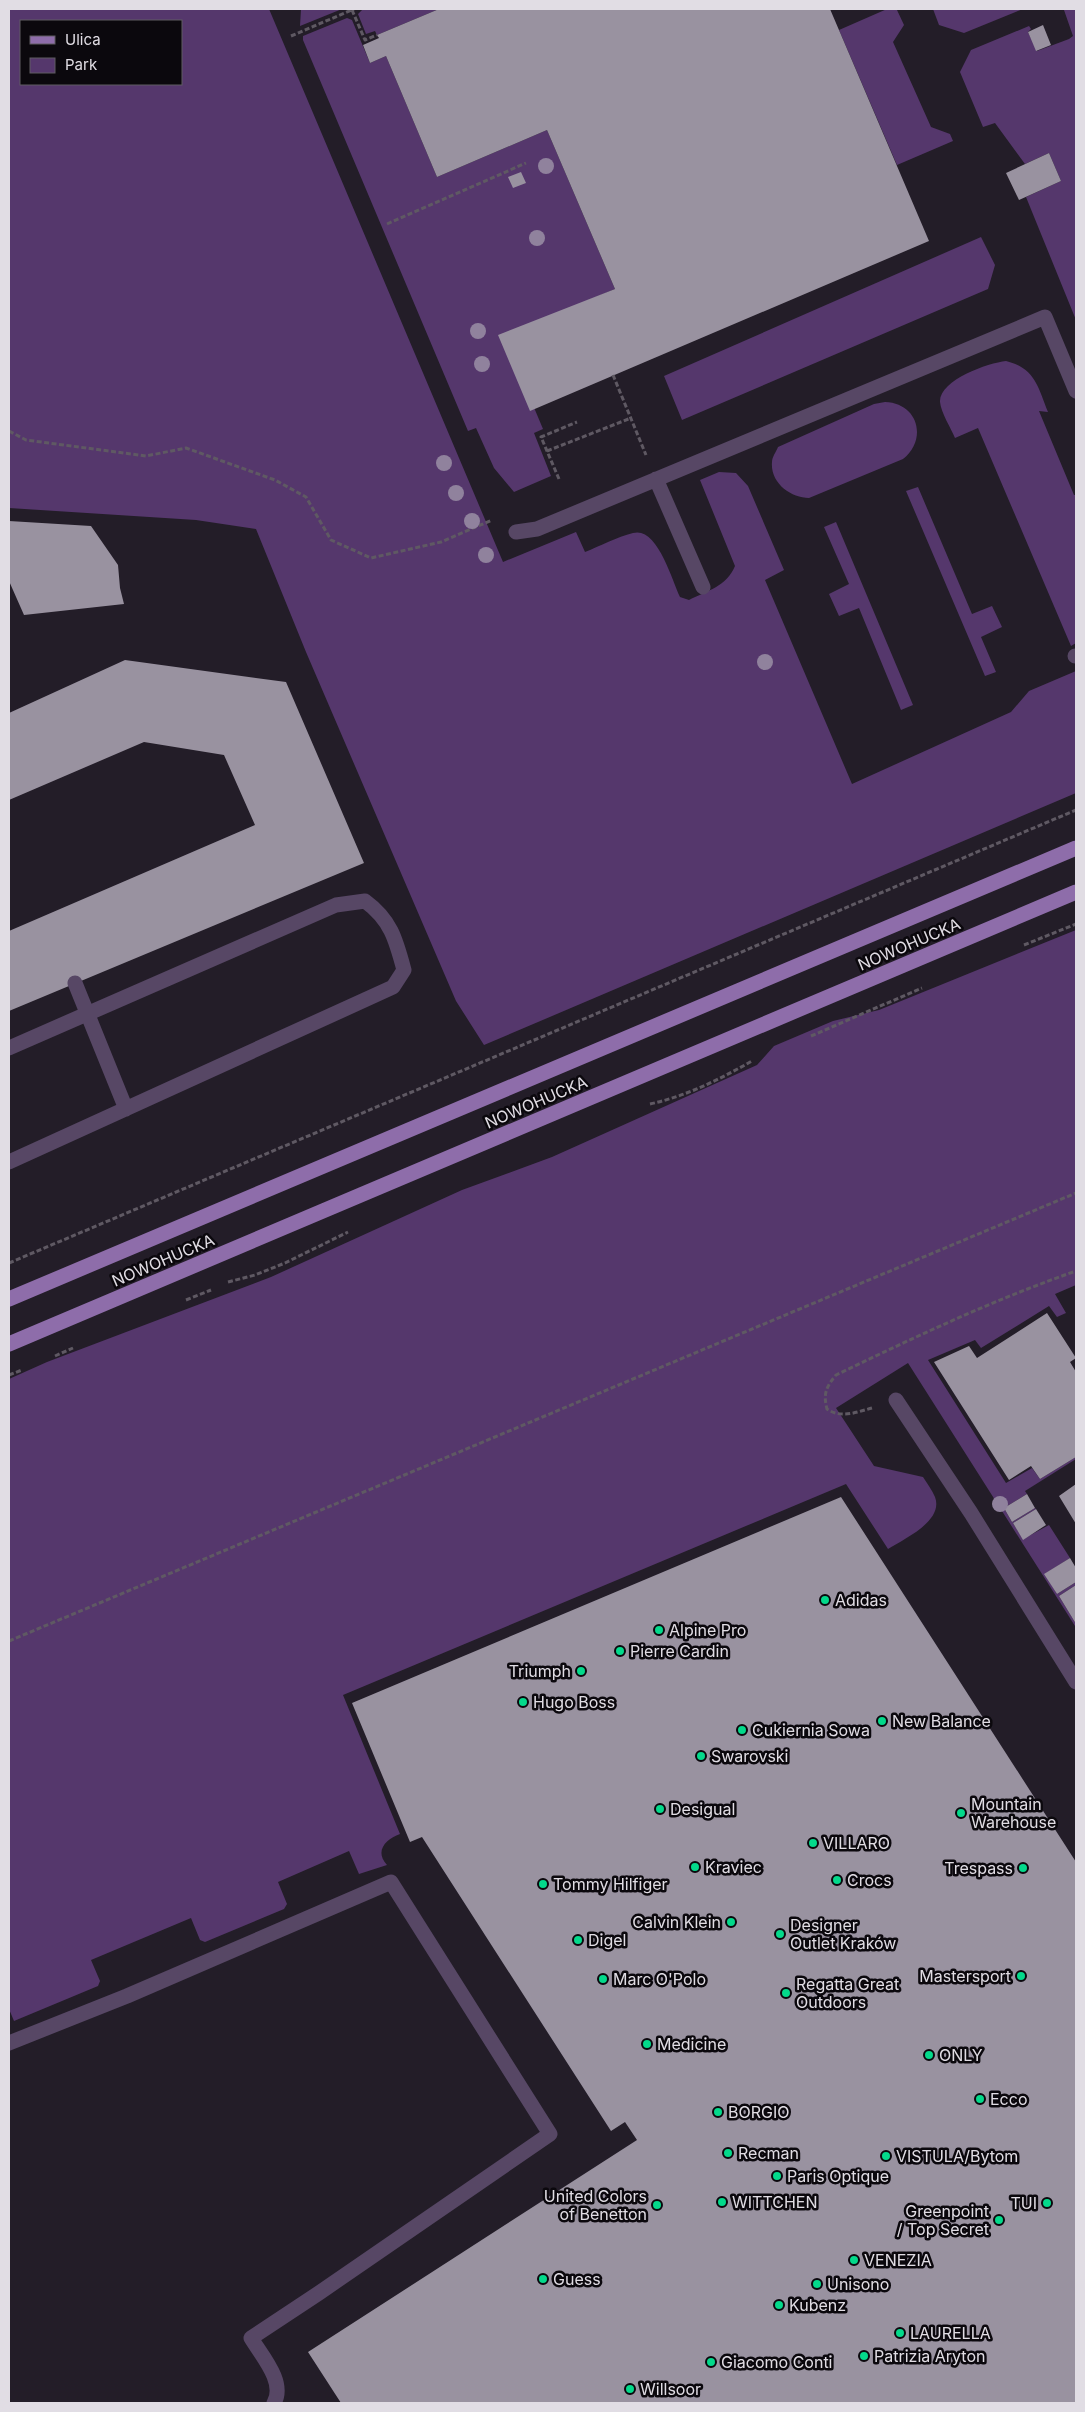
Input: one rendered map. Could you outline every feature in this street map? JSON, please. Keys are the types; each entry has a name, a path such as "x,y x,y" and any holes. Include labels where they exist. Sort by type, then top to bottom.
{"main road":[{"name":"NOWOHUCKA","path":"9,1299 1076,848"},
{"name":"NOWOHUCKA","path":"9,1344 1076,892"}],"lane":[{"path":"516,532 537,529 1045,317 1076,391"},
{"path":"656,479 703,586"},
{"path":"9,1048 336,905 365,901 380,912 397,942 404,970 393,987 9,1162"},
{"path":"75,983 126,1109"},
{"path":"896,1400 970,1512 1076,1682"},
{"path":"9,2043 127,1996 391,1882 550,2134 251,2338 276,2383 278,2392 274,2403"}],"path":[{"path":"291,36 353,9 365,40 377,35"},
{"path":"387,224 526,163"},
{"path":"613,375 656,479"},
{"path":"547,450 631,418"},
{"path":"559,479 541,437 577,422"},
{"path":"9,431 26,440 146,456 186,448 275,480 306,496 331,540 371,558 441,542 497,518"},
{"path":"9,1263 1076,810"},
{"path":"9,1641 1076,1193"},
{"path":"896,1400 848,1414 832,1413 827,1409 824,1397 826,1387 836,1375 979,1307 1076,1272"}],"green space":[{"path":"9,9 269,9 503,562 576,532 585,552 633,533 642,533 656,546 662,556 680,597 689,600 722,583 735,566 700,480 719,472 736,473 748,486 784,570 765,580 852,784 1011,712 1029,691 1076,671 1076,793 484,1045 456,1001 306,652 256,529 196,520 9,508"},
{"path":"301,9 342,9 300,26"},
{"path":"363,9 439,9 377,35 375,31 366,34 358,14"},
{"path":"887,9 897,10 904,25 893,42 931,127 950,134 953,141 897,165 839,30"},
{"path":"933,9 1023,9 964,33 939,25"},
{"path":"1076,9 1076,320 1026,197 1061,181 1049,153 1025,164 995,123 983,127 960,72 971,50 1029,26 1031,29 1028,32 1037,51 1069,39 1073,36 1064,10"},
{"path":"347,18 352,20 370,63 386,56 437,177 547,130 615,289 504,336 543,429 534,433 551,476 514,492 494,468 476,428 468,431 303,40 303,36"},
{"path":"981,237 995,265 988,289 682,420 664,376"},
{"path":"1006,361 1023,368 1038,387 1048,412 1039,411 1074,495 1076,495 1076,643 1071,646 978,428 955,438 944,416 940,402 942,394 947,387 956,380 977,369"},
{"path":"885,402 896,404 905,409 912,415 916,423 915,442 911,451 903,459 809,498 795,495 778,483 772,470 772,462 778,447 874,404"},
{"path":"918,487 972,614 992,606 1002,627 981,637 996,672 985,676 906,491"},
{"path":"836,522 913,705 901,710 859,608 839,616 829,594 849,584 824,527"},
{"path":"1076,930 1076,1285 1055,1294 1066,1313 1057,1317 1049,1306 981,1348 975,1340 928,1360 1006,1483 1032,1468 1040,1479 1076,1457 1076,1459 1025,1491 1027,1494 1004,1508 1012,1522 1035,1508 1013,1523 1023,1539 1049,1525 1070,1558 1045,1574 1057,1594 1076,1582 1076,1585 1059,1596 1076,1624 1075,1626 908,1363 836,1408 874,1466 923,1477 935,1497 936,1506 934,1514 921,1528 888,1549 846,1484 343,1695 400,1834 390,1839 383,1846 383,1860 387,1865 359,1874 349,1851 278,1882 287,1904 284,1909 205,1942 200,1940 191,1918 91,1960 100,1981 98,1986 14,2021 9,2009 9,1379 47,1362 271,1277 462,1190 552,1157 757,1065 774,1046 833,1021 879,1010"}],"building":[{"path":"439,9 830,9 929,241 530,411 498,335 615,289 547,130 437,177 386,56 370,63 363,45 379,38 377,35"},
{"path":"1043,25 1051,45 1036,51 1028,32"},
{"path":"1049,153 1061,181 1019,200 1006,173"},
{"path":"521,172 526,183 513,188 508,177"},
{"path":"9,521 91,526 118,565 120,588 124,604 24,615 9,581"},
{"path":"125,660 286,682 364,863 9,1011 9,931 255,825 224,755 144,742 9,800 9,713"},
{"path":"1047,1313 1076,1358 1070,1362 1076,1372 1076,1457 1040,1479 1031,1466 1009,1480 934,1362 969,1346 977,1358"},
{"path":"1076,1484 1076,1524 1059,1496"},
{"path":"1027,1494 1035,1508 1012,1522 1004,1508"},
{"name":"Designer Outlet Kraków","path":"841,1497 1076,1862 1076,2403 341,2403 308,2352 637,2140 625,2122 611,2131 422,1837 410,1842 352,1703"},
{"path":"1036,1509 1046,1525 1023,1540 1013,1523"},
{"path":"1070,1558 1076,1568 1076,1582 1057,1594 1044,1574"},
{"path":"1076,1585 1076,1624 1059,1596"}],"place":[{"name":"Adidas","path":"825,1600"},
{"name":"Alpine Pro","path":"659,1630"},
{"name":"Pierre Cardin","path":"620,1651"},
{"name":"Triumph","path":"581,1671"},
{"name":"Hugo Boss","path":"523,1702"},
{"name":"New Balance","path":"882,1721"},
{"name":"Cukiernia Sowa","path":"742,1730"},
{"name":"Swarovski","path":"701,1756"},
{"name":"Desigual","path":"660,1809"},
{"name":"Mountain Warehouse","path":"961,1813"},
{"name":"VILLARO","path":"813,1843"},
{"name":"Kraviec","path":"695,1867"},
{"name":"Trespass","path":"1023,1868"},
{"name":"Crocs","path":"837,1880"},
{"name":"Tommy Hilfiger","path":"543,1884"},
{"name":"Calvin Klein","path":"731,1922"},
{"name":"Designer Outlet Kraków","path":"780,1934"},
{"name":"Digel","path":"578,1940"},
{"name":"Mastersport","path":"1021,1976"},
{"name":"Marc O'Polo","path":"603,1979"},
{"name":"Regatta Great Outdoors","path":"786,1993"},
{"name":"Medicine","path":"647,2044"},
{"name":"ONLY","path":"929,2055"},
{"name":"Ecco","path":"980,2099"},
{"name":"BORGIO","path":"718,2112"},
{"name":"Recman","path":"728,2153"},
{"name":"VISTULA/Bytom","path":"886,2156"},
{"name":"Paris Optique","path":"777,2176"},
{"name":"WITTCHEN","path":"722,2202"},
{"name":"TUI","path":"1047,2203"},
{"name":"United Colors of Benetton","path":"657,2205"},
{"name":"Greenpoint / Top Secret","path":"999,2220"},
{"name":"VENEZIA","path":"854,2260"},
{"name":"Guess","path":"543,2279"},
{"name":"Unisono","path":"817,2284"},
{"name":"Kubenz","path":"779,2305"},
{"name":"LAURELLA","path":"900,2333"},
{"name":"Patrizia Aryton","path":"864,2356"},
{"name":"Giacomo Conti","path":"711,2362"},
{"name":"Willsoor","path":"630,2389"}]}
